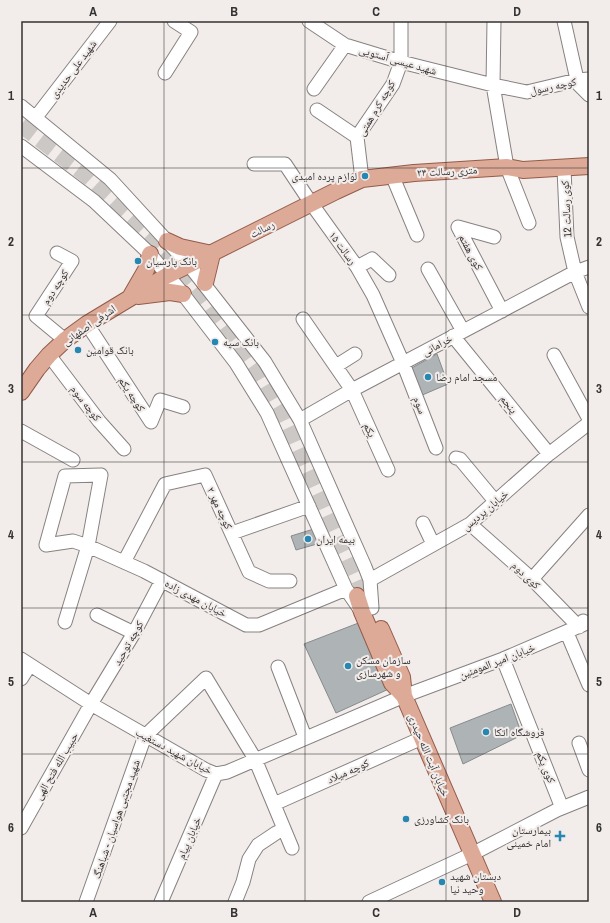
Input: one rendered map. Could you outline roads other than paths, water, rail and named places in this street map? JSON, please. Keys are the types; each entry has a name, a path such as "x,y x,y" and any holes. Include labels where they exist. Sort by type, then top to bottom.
{"main road":[{"name":"۲۴ متری رسالت","path":"311,203 362,179 392,175 507,167 523,170 564,169 589,166"},
{"name":"رسالت","path":"168,275 311,203"},
{"path":"167,241 180,247 212,254 205,283"},
{"path":"130,297 146,270 150,254"},
{"name":"اشرفی اصفهانی","path":"21,392 26,375 65,340 87,324 168,275"},
{"path":"130,297 170,292 183,294"},
{"name":"خیابان آیت الله حیدری","path":"360,589 367,610 402,677 404,696 493,902"}],"street":[{"name":"شهید علی حدیدی","path":"36,117 110,21"},
{"path":"165,73 191,32 174,21"},
{"name":"شهید عیسی آستویی","path":"309,21 345,46 401,62 493,85"},
{"name":"کوچه کرم همتی","path":"362,179 357,137 393,84 401,62 401,21"},
{"path":"494,21 493,85 507,167 529,223"},
{"path":"564,21 583,80 578,84 589,95"},
{"path":"314,89 345,46"},
{"name":"کوچه رسول","path":"493,85 527,92 583,80"},
{"path":"21,106 110,180 190,265 265,362 300,420 360,589"},
{"path":"317,110 357,137"},
{"path":"21,147 94,201 150,254 236,363 267,413 309,506 360,589"},
{"name":"رسالت ۱۵","path":"254,164 285,164 357,267 373,295 403,363"},
{"name":"کوی رسالت 12","path":"564,169 566,228 575,272 589,307"},
{"path":"392,175 417,235"},
{"name":"کوی هفتم","path":"494,237 458,227 502,311"},
{"path":"150,254 162,254 166,250 167,241"},
{"name":"کوچه دوم","path":"57,253 72,261 36,316 65,340"},
{"path":"357,267 372,259 389,275"},
{"name":"خرامانی","path":"300,420 458,333 575,272 589,267"},
{"name":"پنجم","path":"428,269 458,333 549,454"},
{"path":"183,294 184,286 187,282 194,281 205,283"},
{"path":"303,319 352,390"},
{"name":"کوچه یکم","path":"87,324 151,422 160,400 183,407"},
{"path":"336,366 355,354"},
{"name":"کوچه سوم","path":"49,355 99,421 124,449"},
{"path":"554,355 589,419"},
{"name":"سوم","path":"403,363 436,448"},
{"name":"یکم","path":"352,390 388,470"},
{"name":"خیابان پردیس","path":"360,589 433,544 460,531 470,524 549,454 589,423"},
{"path":"21,431 73,460"},
{"path":"456,458 460,459 495,501"},
{"name":"خیابان مهدی زاده","path":"88,546 101,475 65,476 46,545 73,541 88,546 162,580 246,625 259,625 360,589"},
{"name":"کوچه مهر ۲","path":"124,562 165,484 205,475 249,572 269,581 290,581"},
{"path":"232,533 309,506"},
{"path":"532,580 589,515"},
{"path":"423,523 433,544"},
{"name":"کوی دوم","path":"470,524 532,580 584,624"},
{"path":"65,622 88,546"},
{"name":"کوچه توحید","path":"91,704 134,633 162,580"},
{"path":"584,624 589,614"},
{"path":"97,616 134,633"},
{"name":"خیابان امیر المومنین","path":"404,696 503,660 567,633 584,624"},
{"path":"567,633 589,685"},
{"name":"کوی یکم","path":"503,660 570,809"},
{"path":"21,679 26,662"},
{"name":"خیابان شهید دستغیب","path":"26,662 91,704 145,736 216,774 227,772 305,737 404,696"},
{"path":"278,667 305,737"},
{"path":"145,736 206,678 255,759 292,848"},
{"name":"حبیب الله فتح الهی","path":"21,828 91,704"},
{"name":"شهید مجتبی هواسیان - شباهنگ","path":"86,902 145,736"},
{"name":"کوچه میلاد","path":"274,804 422,738"},
{"path":"578,743 589,770"},
{"name":"خیابان پیام","path":"161,902 216,774"},
{"path":"369,902 396,896 472,854 570,809 589,797"},
{"path":"235,902 243,882 249,859 258,845 284,829"}],"tunnel":[{"path":"21,125 87,176 161,246 198,290 236,341 262,377 282,411 365,593"}],"place":[{"name":"لوازم پرده امیدی","path":"365,176"},
{"name":"بانک پارسیان","path":"138,261"},
{"name":"بانک سپه","path":"215,342"},
{"name":"بانک قوامین","path":"78,350"},
{"name":"مسجد امام رضا","path":"428,377"},
{"name":"بیمه ایران","path":"308,539"},
{"name":"سازمان مسکن و شهرسازی","path":"348,666"},
{"name":"فروشگاه اتکا","path":"486,732"},
{"name":"بانک کشاورزی","path":"406,819"},
{"name":"بیمارستان امام خمینی","path":"560,836"},
{"name":"دبستان شهید وحید نیا","path":"442,882"}]}
